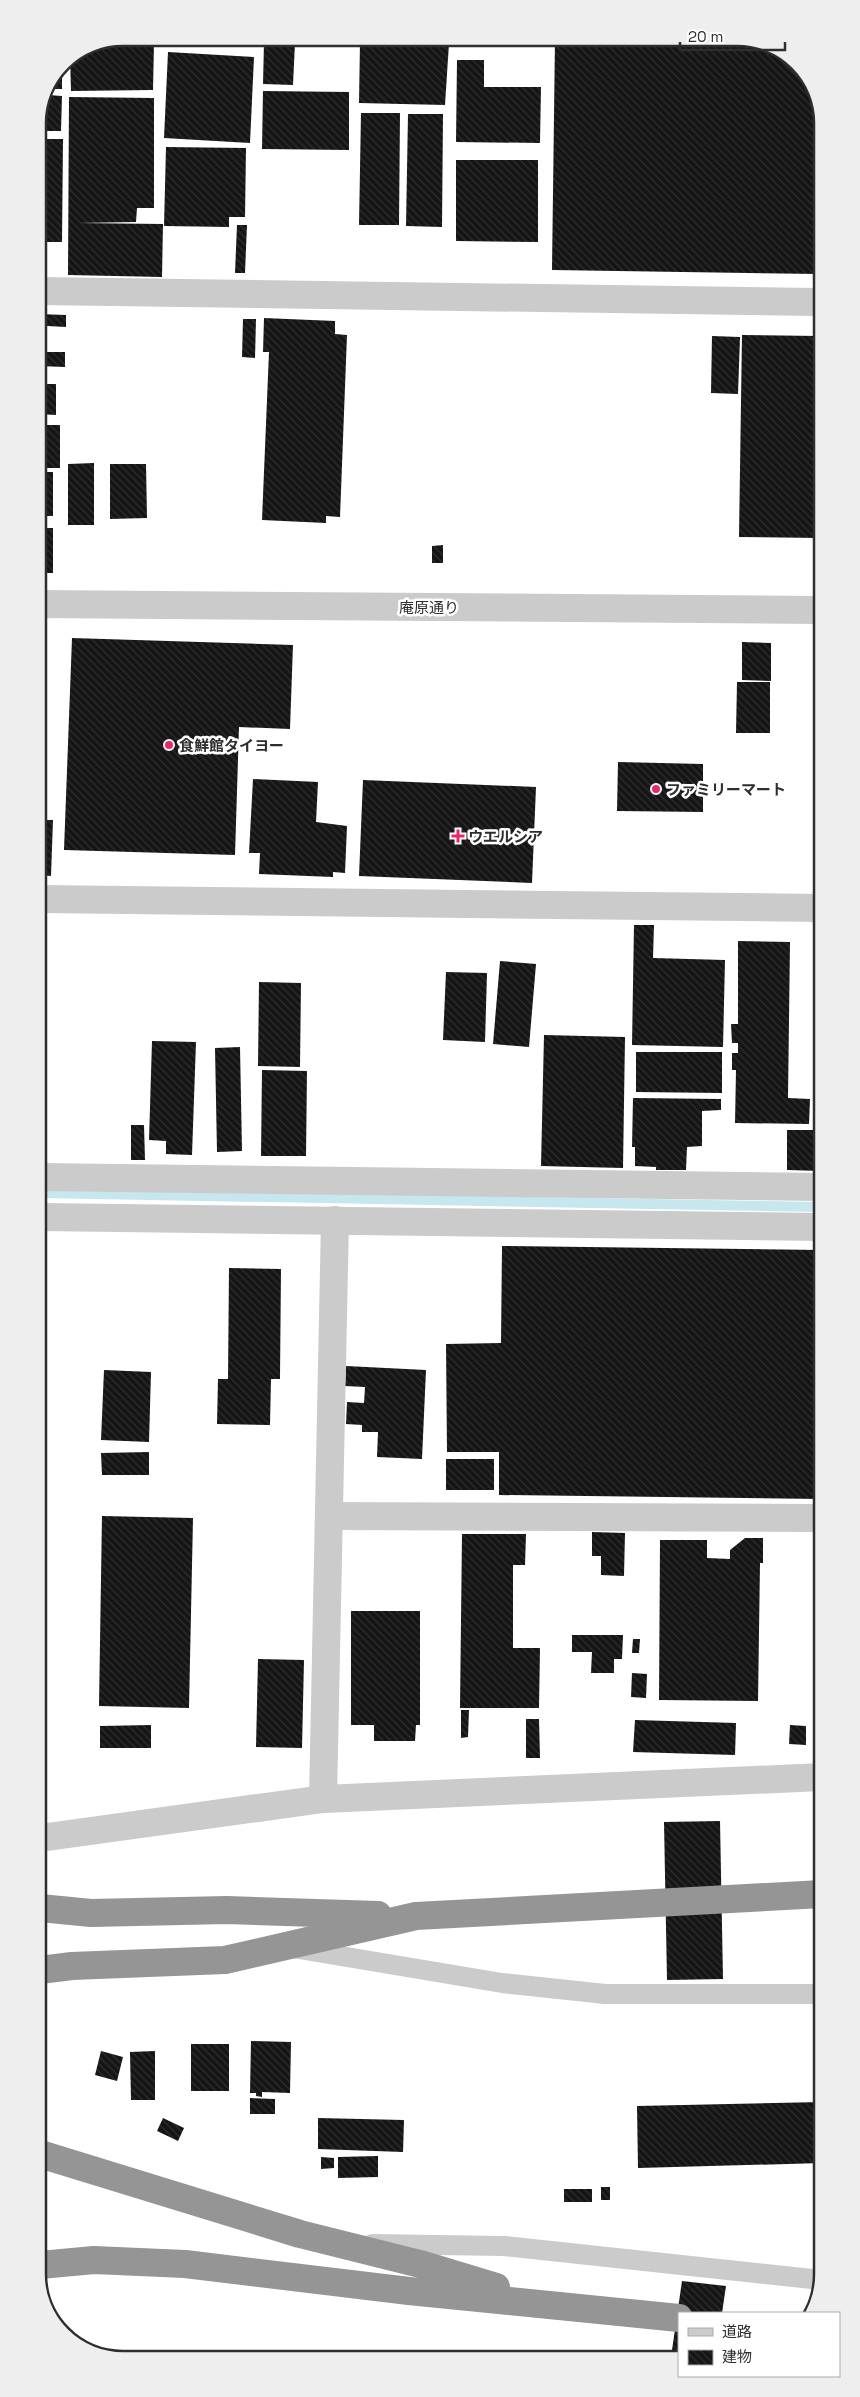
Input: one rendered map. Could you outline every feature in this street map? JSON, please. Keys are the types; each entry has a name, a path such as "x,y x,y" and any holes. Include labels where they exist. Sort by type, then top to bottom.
{"highway":[{"path":"46,1909 91,1913 228,1910 416,1916 814,1894"},
{"path":"46,1969 72,1966 225,1960 416,1916"},
{"path":"46,2156 340,2244 420,2264 560,2306"},
{"path":"46,2264 94,2260 185,2264 410,2291 678,2318"}],"street":[{"path":"46,291 814,302"},
{"name":"庵原通り","path":"46,604 814,610"},
{"path":"46,899 814,908"},
{"path":"46,1177 814,1187"},
{"path":"46,1217 814,1227"},
{"path":"322,1799 335,1220"},
{"path":"329,1516 814,1518"},
{"path":"46,1837 322,1799 814,1777"}],"lane":[{"path":"283,1946 502,1983 605,1994 814,1994"},
{"path":"340,2244 504,2246 813,2279"}],"building":[{"path":"123,46 154,46 153,90 71,91 70,67 94,52"},
{"path":"264,46 295,46 293,85 263,84"},
{"path":"360,46 449,46 445,105 359,103"},
{"path":"555,46 742,46 766,52 784,62 795,72 808,94 814,123 814,274 552,270"},
{"path":"168,52 254,57 250,143 164,138"},
{"path":"457,60 484,60 484,87 541,87 540,143 456,142"},
{"path":"62,76 62,89 54,89"},
{"path":"263,91 349,92 349,150 262,149"},
{"path":"52,95 62,96 61,131 46,131 46,118"},
{"path":"69,97 154,98 154,208 137,208 136,222 78,223 163,224 162,277 68,275"},
{"path":"361,113 400,113 399,225 359,225"},
{"path":"408,114 443,114 442,227 406,226"},
{"path":"46,139 63,139 62,242 46,242"},
{"path":"166,147 246,148 245,217 229,217 229,227 164,226"},
{"path":"456,160 538,160 538,242 456,241"},
{"path":"237,225 247,225 245,273 235,273"},
{"path":"46,314 66,315 66,327 47,326 46,352"},
{"path":"264,318 335,321 335,334 347,335 340,517 326,516 326,523 262,520 269,352 263,352"},
{"path":"243,319 256,319 255,358 242,357"},
{"path":"742,335 814,336 814,538 739,537"},
{"path":"712,336 740,337 738,394 711,393"},
{"path":"46,352 65,352 65,367 46,366"},
{"path":"46,384 56,384 56,415 46,414"},
{"path":"46,425 60,425 60,468 46,468"},
{"path":"94,463 94,525 68,525 68,464"},
{"path":"110,464 146,464 147,518 110,519"},
{"path":"46,472 53,472 53,516 46,516"},
{"path":"46,528 53,528 53,573 46,573"},
{"path":"443,545 443,563 432,563 432,546"},
{"path":"72,638 293,645 290,729 239,727 235,855 64,850"},
{"path":"742,642 771,643 771,681 742,680"},
{"path":"737,682 770,682 770,733 736,733"},
{"path":"618,762 703,764 703,812 617,811"},
{"path":"253,779 318,782 316,822 347,826 345,873 333,872 333,877 259,874 260,853 249,853"},
{"path":"363,780 536,787 532,883 359,876"},
{"path":"46,820 53,820 51,876 46,876"},
{"path":"634,925 654,925 653,958 725,960 723,1047 632,1045"},
{"path":"738,941 790,942 788,1098 810,1099 809,1124 735,1123 736,1070 732,1070 732,1053 738,1053 738,1043 732,1043 731,1024 738,1024"},
{"path":"500,961 536,964 529,1047 493,1044"},
{"path":"446,972 487,973 485,1042 443,1040"},
{"path":"259,982 301,983 300,1067 258,1066"},
{"path":"544,1035 625,1037 623,1168 541,1166"},
{"path":"152,1041 196,1042 192,1155 166,1154 166,1141 149,1140"},
{"path":"240,1047 242,1151 217,1152 215,1048"},
{"path":"636,1052 722,1052 722,1093 636,1092"},
{"path":"262,1070 307,1071 306,1156 261,1156"},
{"path":"633,1098 721,1099 721,1110 702,1111 702,1146 687,1147 686,1170 656,1170 656,1167 635,1166 635,1147 632,1147"},
{"path":"131,1125 144,1125 145,1160 131,1160"},
{"path":"787,1130 814,1130 814,1171 787,1170"},
{"path":"502,1246 814,1250 814,1499 499,1495 499,1452 447,1452 446,1344 501,1343"},
{"path":"229,1268 281,1269 280,1379 271,1379 270,1425 217,1424 218,1379 228,1379"},
{"path":"46,1336 47,1336 46,1371"},
{"path":"346,1366 426,1370 422,1459 377,1457 378,1432 362,1432 362,1425 346,1424 347,1402 364,1403 365,1387 345,1386"},
{"path":"104,1370 151,1372 149,1442 101,1440"},
{"path":"149,1452 149,1475 102,1475 101,1453"},
{"path":"446,1459 494,1459 494,1490 446,1490"},
{"path":"102,1516 193,1518 189,1708 99,1706"},
{"path":"592,1532 625,1533 624,1576 601,1575 601,1556 592,1556"},
{"path":"462,1534 526,1534 525,1565 513,1565 513,1648 540,1648 539,1708 460,1708"},
{"path":"745,1538 763,1538 763,1563 760,1563 758,1701 659,1700 660,1540 707,1540 707,1558 730,1559 730,1550"},
{"path":"351,1611 420,1611 420,1725 416,1725 415,1741 374,1741 374,1725 351,1725"},
{"path":"572,1635 623,1635 622,1659 614,1659 614,1673 591,1673 592,1652 572,1652"},
{"path":"633,1639 640,1639 639,1653 632,1653"},
{"path":"258,1659 304,1660 302,1748 256,1747"},
{"path":"632,1673 647,1674 646,1698 631,1697"},
{"path":"461,1710 469,1710 468,1737 461,1738"},
{"path":"526,1719 539,1719 540,1758 526,1758"},
{"path":"635,1720 736,1723 735,1755 633,1752"},
{"path":"151,1725 151,1748 100,1748 100,1726"},
{"path":"790,1725 806,1726 806,1745 789,1744"},
{"path":"720,1821 723,1979 667,1980 664,1822"},
{"path":"251,2041 291,2042 290,2093 262,2092 262,2097 256,2096 256,2093 250,2093"},
{"path":"191,2044 229,2044 229,2091 191,2091"},
{"path":"101,2051 123,2057 117,2081 95,2075"},
{"path":"155,2051 155,2100 131,2100 130,2052"},
{"path":"250,2098 275,2099 275,2114 250,2114"},
{"path":"814,2102 814,2163 638,2168 637,2106"},
{"path":"163,2118 184,2128 178,2141 157,2131"},
{"path":"318,2118 404,2120 403,2152 318,2149"},
{"path":"378,2156 378,2177 338,2178 338,2157"},
{"path":"321,2157 334,2158 334,2168 321,2169"},
{"path":"601,2187 610,2187 610,2200 601,2200"},
{"path":"564,2189 592,2189 592,2202 564,2202"},
{"path":"682,2281 726,2286 722,2312 678,2312 678,2351 672,2351"}],"waterway":[{"path":"46,1193 814,1207"}],"place":[{"name":"食鮮館タイヨー","path":"169,745"},
{"name":"ファミリーマート","path":"656,789"},
{"name":"ウエルシア","path":"458,836"}]}
